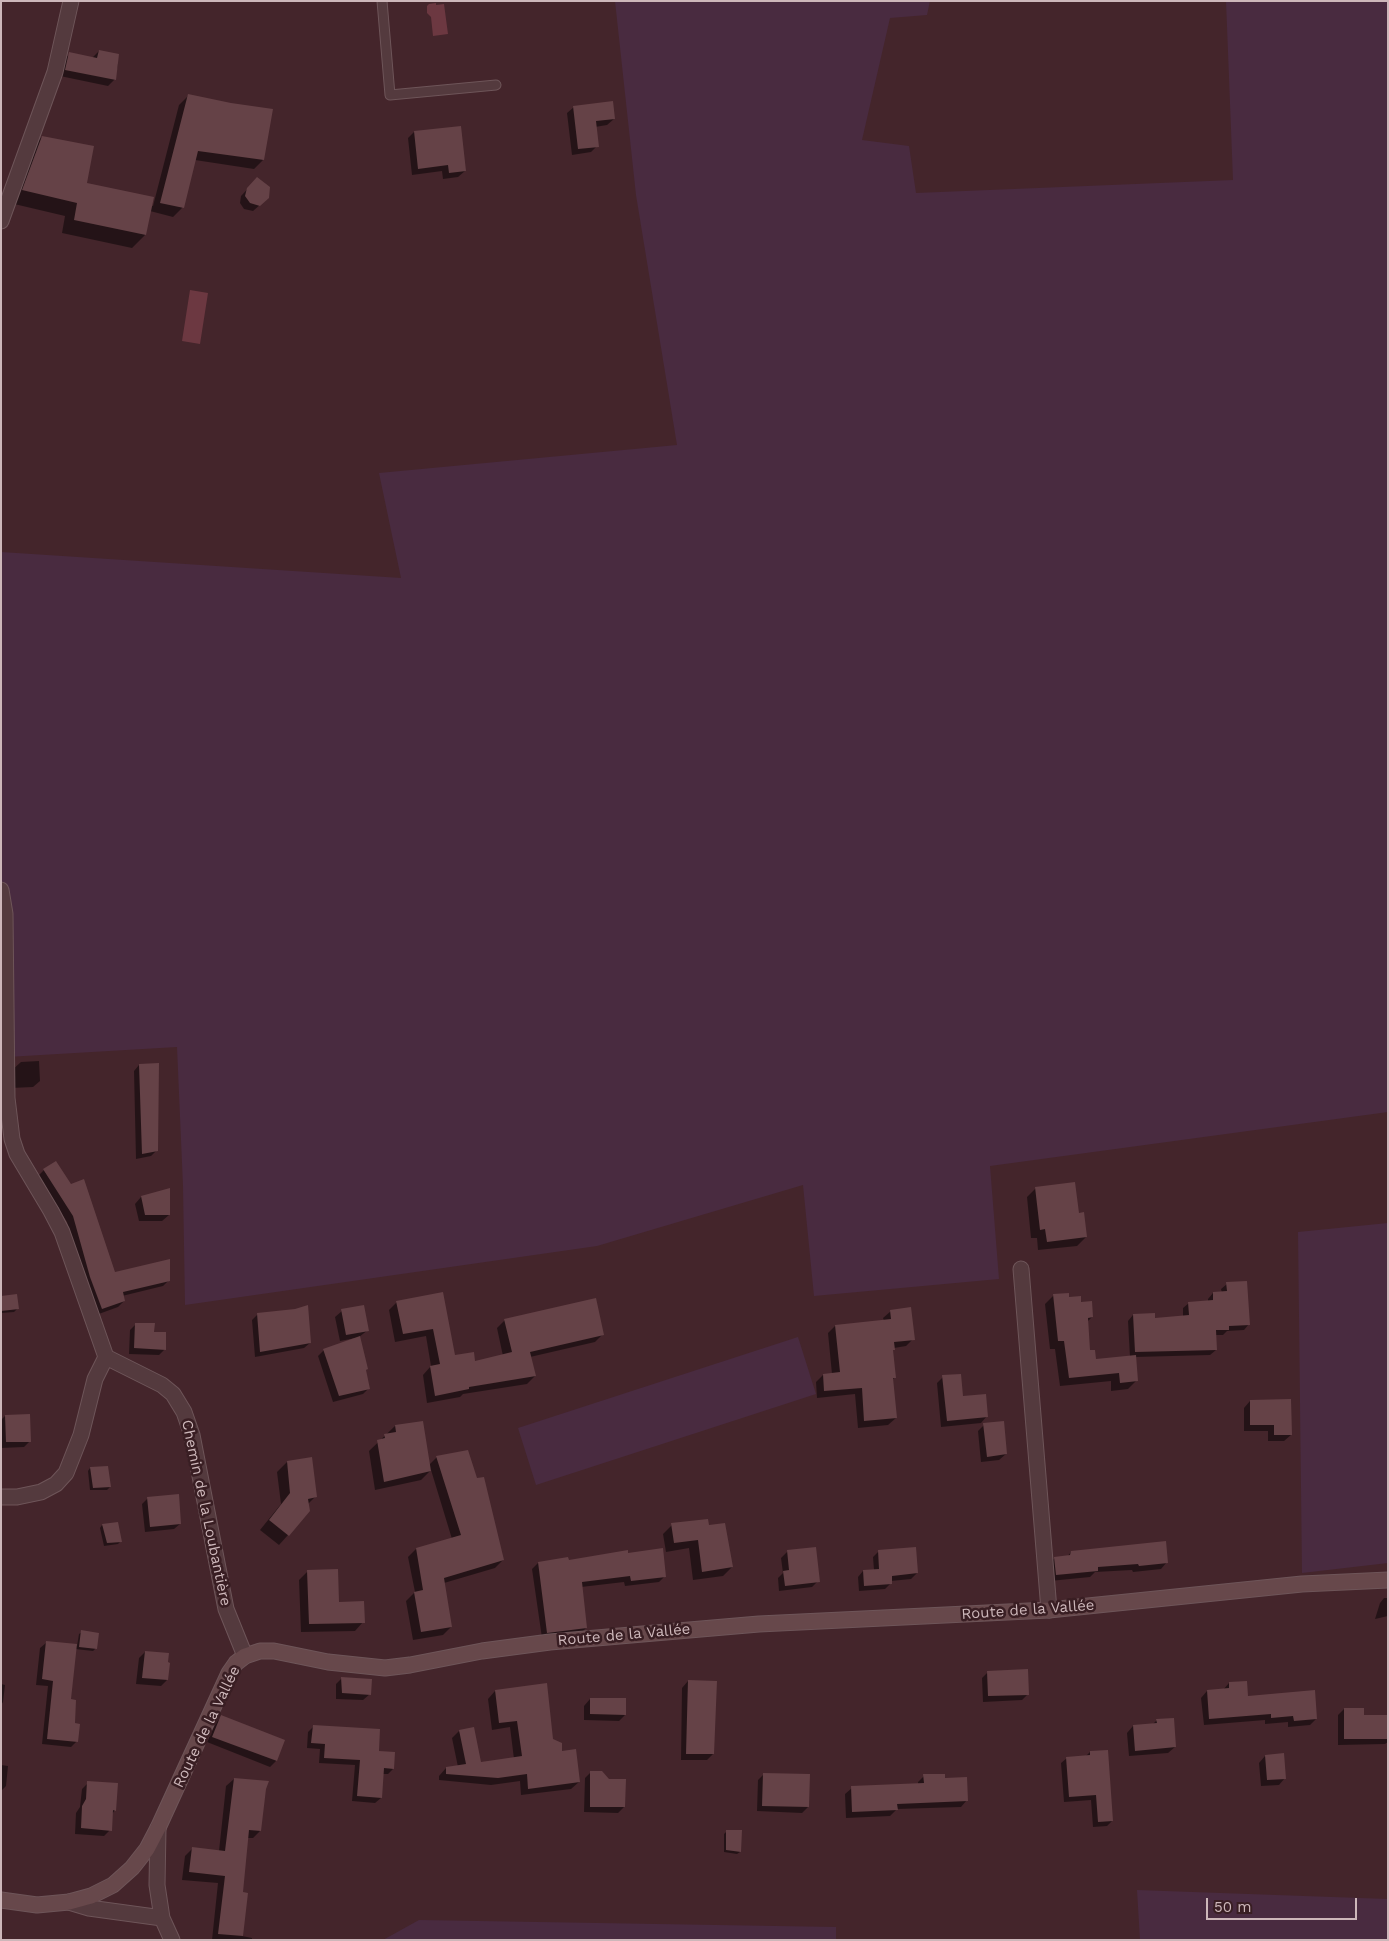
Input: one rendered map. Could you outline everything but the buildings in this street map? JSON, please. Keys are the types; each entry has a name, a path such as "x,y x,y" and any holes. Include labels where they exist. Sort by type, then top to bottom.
{"street":[{"path":"1,221 55,72 71,1"},
{"path":"1,890 5,914 7,1098 12,1139 17,1154 62,1232 106,1357 95,1379 81,1435 66,1473 56,1484 41,1492 17,1497 1,1497"},
{"path":"1021,1269 1048,1610"},
{"name":"Chemin de la Loubantière","path":"106,1357 162,1385 173,1394 184,1412 192,1435 226,1609 245,1656"},
{"name":"Route de la Vallée","path":"1,1900 37,1904 69,1902 91,1896 113,1885 132,1868 147,1849 158,1828 229,1673 236,1663 245,1656 260,1651 274,1651 328,1662 385,1668 482,1651 550,1642 759,1624 1048,1610 1302,1584 1388,1580"},
{"path":"158,1828 156,1885 162,1918 172,1940"},
{"path":"69,1902 89,1908 162,1918"}],"lane":[{"path":"382,1 390,96 496,85"}],"shaded area":[{"path":"615,1 930,1 927,15 890,18 862,140 909,146 916,193 1233,180 1226,1 1388,1 1388,1112 990,1166 999,1279 814,1296 803,1185 597,1246 185,1305 183,1186 177,1047 7,1057 1,890 1,552 401,578 379,473 677,445 636,195"},
{"path":"436,3 436,5 444,4 448,34 433,36 431,17 427,13 427,6"},
{"path":"190,290 208,293 200,344 182,341"},
{"path":"1388,1223 1388,1563 1302,1573 1298,1232"},
{"path":"798,1337 816,1394 536,1485 518,1428"},
{"path":"1137,1890 1388,1899 1388,1940 1140,1940"},
{"path":"419,1920 836,1927 836,1940 383,1940"}]}
